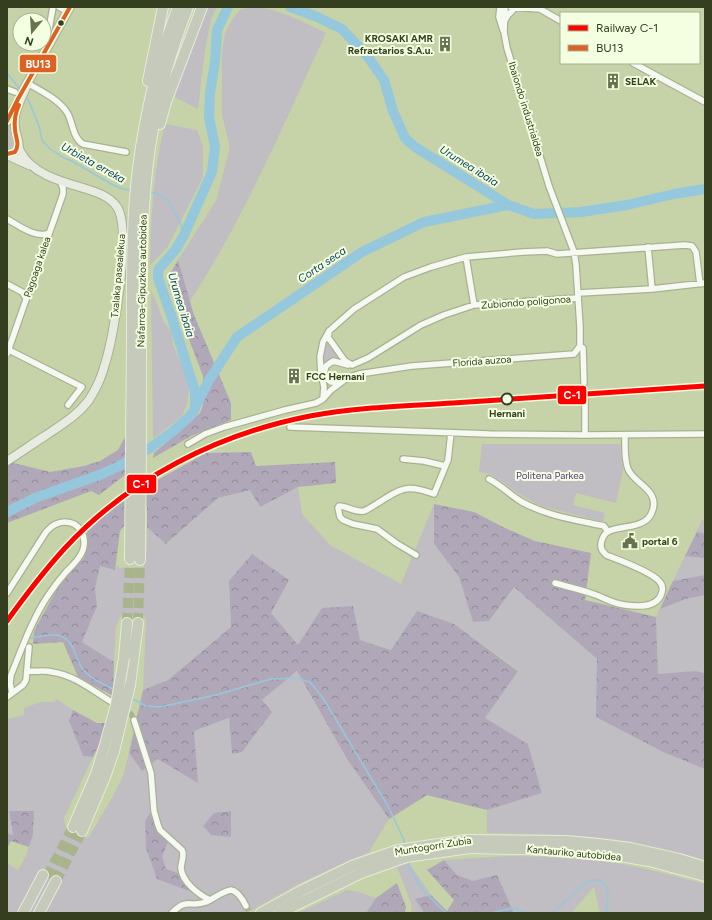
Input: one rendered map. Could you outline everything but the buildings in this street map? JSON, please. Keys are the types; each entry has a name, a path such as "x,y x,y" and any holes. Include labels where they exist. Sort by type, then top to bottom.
{"highway":[{"path":"141,148 141,125 145,97 163,7"},
{"name":"Nafarroa-Gipuzkoa autobidea","path":"135,533 145,185 145,169 141,148 156,74 178,7"},
{"name":"Nafarroa-Gipuzkoa autobidea","path":"135,560 133,266 135,200 145,169 160,94 174,46 188,7"},
{"path":"145,169 156,140 164,108 202,7"},
{"path":"109,749 105,777 75,827 100,761 109,749 130,685 132,623 124,658 109,749"},
{"name":"Kantauriko autobidea","path":"514,844 566,841 630,848 705,867"},
{"name":"Kantauriko autobidea","path":"514,844 603,853 649,861 705,876"},
{"name":"Muntogorri Zubia","path":"335,880 406,858 470,848 514,844"},
{"path":"23,913 49,878"},
{"path":"28,913 49,878"},
{"path":"39,913 49,878"},
{"path":"261,913 335,880"},
{"path":"280,913 335,880"}],"main road":[{"path":"7,121 65,9"},
{"name":"Txalaka pasealekua","path":"7,460 73,418 89,399 100,380 106,364 114,325 122,261 123,224 122,216 116,206 104,196 60,181 33,167 24,158 18,146 15,131 15,116 27,84"},
{"path":"7,154 15,152 18,146"},
{"path":"7,154 33,167"}],"street":[{"path":"511,7 540,9 560,20"},
{"path":"504,22 508,15 516,7"},
{"path":"502,8 500,22 504,32"},
{"name":"Ibaiondo industrialdea","path":"502,8 507,48 552,195 574,252"},
{"path":"635,64 705,102"},
{"path":"27,84 62,106 67,113 78,141 83,144 126,152"},
{"path":"7,88 15,92"},
{"name":"Pagoaga kalea","path":"8,351 64,190 60,181"},
{"path":"7,219 37,234 43,235 49,233"},
{"path":"188,444 205,434 224,427 312,404 323,399 324,394 320,357 323,342 329,331 354,309 404,277 431,267 466,257 523,252 547,251 557,254 685,245 692,246 696,252 703,283 578,295"},
{"path":"648,247 652,289"},
{"path":"574,252 578,295 580,346 583,348 584,383"},
{"name":"Zubiondo poligonoa","path":"466,257 474,305"},
{"path":"7,284 22,292 26,298"},
{"name":"Zubiondo poligonoa","path":"352,365 368,358 421,325 444,315 474,305 578,295"},
{"path":"329,331 328,338 345,361 352,365"},
{"path":"580,346 574,354 583,364"},
{"path":"8,351 82,387 68,405"},
{"name":"Florida auzoa","path":"323,399 340,382 350,376 359,374 412,366 574,354"},
{"path":"340,382 331,382 327,380 325,376 326,366 330,362 336,361 352,365"},
{"path":"331,382 332,390"},
{"path":"323,383 332,390"},
{"path":"585,400 585,432"},
{"path":"290,427 451,434 585,432 625,435 705,434"},
{"path":"416,555 377,529 353,524 343,520 340,517 338,508 339,506 343,506 361,511 366,510 391,495 410,488 423,490 434,494 448,460 451,434"},
{"path":"554,583 595,595 613,603 625,606 654,604 660,598 662,586 659,581 640,570 606,555 602,550 601,543 603,537 608,532 639,524 652,512 653,506 650,491 634,477 628,469 625,435"},
{"path":"403,459 445,466"},
{"path":"489,479 520,501 534,508 548,513 604,526 608,532"},
{"path":"7,593 48,530 54,525 68,522 80,530 85,540 84,547 80,556 47,597 35,619 11,675 10,684 12,693"},
{"path":"7,697 25,683 29,648"},
{"path":"27,671 44,671 66,675 110,701"},
{"path":"134,720 151,773 154,811 158,825 163,833 184,853 181,869 184,877 198,893 210,900"},
{"path":"172,913 179,905 184,903 200,904 233,890 238,894 246,906"}],"green space":[{"path":"206,7 217,7 213,14 207,39 198,109 173,96"},
{"path":"251,7 280,12 326,33 246,203 229,236 190,301 178,260 216,201 230,147 222,115 222,52 225,33 232,20 240,10"},
{"path":"9,122 14,147 11,151 7,151 7,127"},
{"path":"165,124 197,130 203,146 203,177 167,248 150,265 153,194"},
{"path":"178,260 194,315 231,403 231,420 191,436 153,458 154,453 200,413 203,405 203,376 168,284 170,274"},
{"path":"151,290 164,322 172,333 173,345 186,374 189,390 187,404 182,416 153,439"},
{"path":"327,343 330,344 340,359 329,359 322,367 322,362"},
{"path":"125,437 125,475 99,495 91,491 7,523 7,464 10,462 50,472 84,466 100,461 118,450"},
{"name":"Politena Parkea","path":"482,444 620,444 623,470 616,503 576,493 573,505 605,513 603,522 541,506 521,495 491,474 479,472"},
{"path":"251,452 256,466 335,462 336,483 298,487 260,507 250,490 218,498 166,544 147,527 147,506 123,527 120,531 115,570 100,566 95,589 97,606 82,642 114,662 113,696 78,677 63,642 33,644 34,631 58,587 84,558 88,543 87,532 111,509 154,482 206,453"},
{"path":"298,487 302,514 330,545 401,584 434,504 434,544 459,577 473,622 489,621 514,587 597,659 597,717 663,752 705,769 705,860 682,853 636,843 597,837 487,833 487,810 542,793 528,744 484,718 518,670 454,624 417,612 391,650 360,640 298,645 271,613 229,581 231,627 168,680 143,690 146,621 143,613 122,614 116,626 114,662 81,642 97,606 95,589 100,565 115,570 117,565 120,568 144,567 147,548 147,527 167,544 217,498 250,490 260,506"},
{"path":"434,504 474,512 535,541 591,553 585,600 656,617 658,674 696,671 705,673 705,769 663,752 596,717 597,659 514,587 489,621 473,622 459,577 434,544"},
{"path":"702,520 705,521 705,673 696,671 658,675 656,617"},
{"path":"697,532 705,534 705,558 685,556"},
{"path":"252,554 289,580 271,613 298,645 322,608 353,606 360,640 391,650 417,611 454,624 518,671 485,718 528,744 542,793 487,810 427,795 389,819 347,759 297,671 262,700 272,712 242,752 232,754 229,718 194,731 198,783 158,759 142,771 129,753 143,690 168,680 231,627 229,581"},
{"path":"705,575 705,595 686,599 660,609 673,581"},
{"path":"297,671 347,759 389,819 369,852 302,882 247,913 7,913 7,863 18,870 26,856 33,835 34,811 9,811 13,835 7,833 7,719 24,715 24,708 41,702 55,702 56,699 73,710 69,721 83,756 93,757 64,818 64,823 67,829 84,838 89,837 112,798 123,776 129,753 142,771 194,731 229,718 232,753 242,752 262,700"},
{"path":"73,710 97,723 106,723 102,739 93,757 83,756 69,721"},
{"path":"9,811 34,811 33,835 29,847 11,841 7,848 7,833 13,835"},
{"path":"231,811 231,837 211,835 203,826 214,813"},
{"path":"150,813 156,828 168,842 162,856 166,869 180,874 190,887 189,891 157,879 146,848 145,821"},
{"path":"512,856 595,860 643,868 705,884 705,913 600,913 594,887 571,913 512,913 513,911 473,881 457,875 444,860"},
{"path":"444,860 457,875 473,881 497,875 513,911 512,913 424,913 415,899 431,895 447,911 454,900 427,870"},
{"path":"409,863 431,895 416,899 424,913 412,913 411,903 397,867"},
{"path":"397,883 406,907 405,913 366,913 376,898"},
{"path":"347,890 359,892 376,898 366,913 298,913"}],"waterway":[{"name":"Urumea ibaia","path":"7,512 35,498 102,474 121,465 150,448 172,432 189,417 195,409 195,391 158,278 158,270 176,249 184,235 212,172 215,146 209,118 210,93 215,62 217,30 228,7"},
{"name":"Urumea ibaia","path":"290,7 315,16 342,29 368,57 384,80 393,111 405,138 415,147 508,205 534,214 581,212 627,205 674,194 705,189"},
{"name":"Urbieta erreka","path":"7,73 20,89"},
{"name":"Urbieta erreka","path":"28,99 39,126 42,140 49,148 113,185 123,189 132,190"},
{"name":"Urbieta erreka","path":"150,192 159,194 167,200 177,217 184,235"},
{"name":"Corta seca","path":"196,406 209,380 237,337 362,252 424,222 508,205"},
{"path":"31,638 56,635 66,639 74,650 83,670 95,680 115,690"},
{"path":"131,698 146,706 160,707 216,695 271,679 296,678 310,682 323,698 388,806 405,845"},
{"path":"408,860 410,868 428,896 446,913"},
{"path":"551,913 570,898 587,881 598,880 605,884 608,892 607,913"},
{"path":"490,913 514,908 527,913"},
{"path":"702,913 705,909"}],"tunnel":[{"path":"584,383 585,400"},
{"path":"127,623 130,559"},
{"path":"138,623 140,560"},
{"path":"122,709 131,714 134,720"},
{"path":"47,877 73,827"},
{"path":"56,881 82,831"},
{"path":"246,906 250,913"}],"rail line":[{"name":"C-1","path":"7,621 65,548 90,523 118,500 177,462 242,434 310,416 382,407 705,386"}],"transit line":[{"name":"BU13","path":"7,121 70,7"},
{"name":"BU13","path":"7,154 15,152 17,146 15,120 19,105"}],"place":[{"name":"KROSAKI AMR Refractarios S.A.u.","path":"445,44"},
{"name":"SELAK","path":"613,81"},
{"name":"FCC Hernani","path":"294,376"},
{"name":"Hernani","path":"507,399"},
{"name":"portal 6","path":"630,541"}]}
